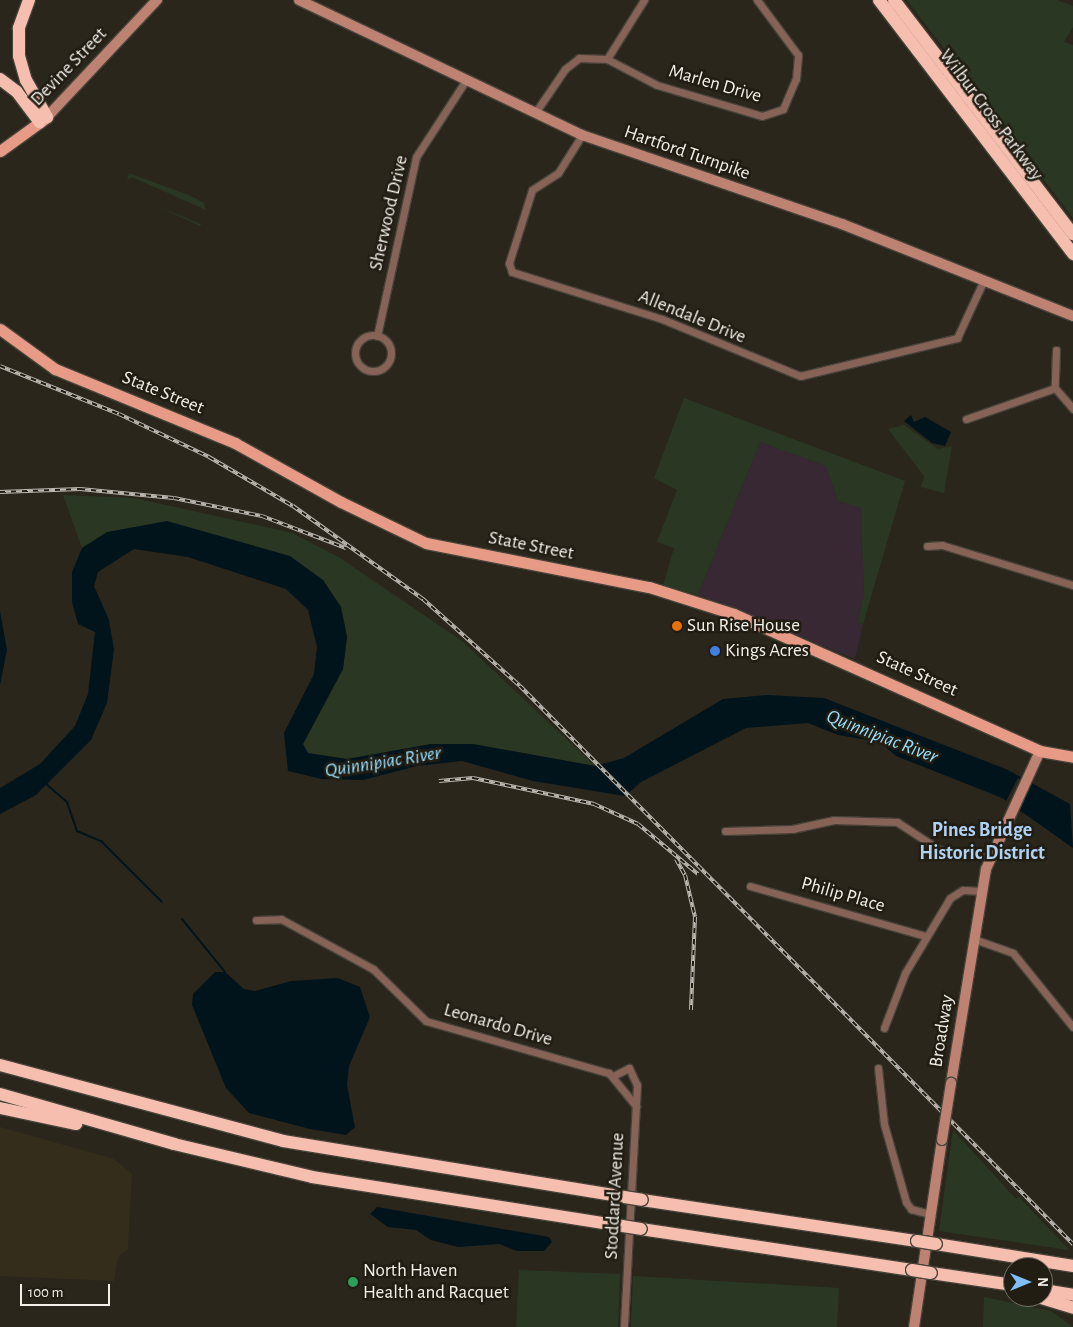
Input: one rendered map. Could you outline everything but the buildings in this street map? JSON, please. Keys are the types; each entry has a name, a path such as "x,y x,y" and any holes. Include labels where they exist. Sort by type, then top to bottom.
{"highway":[{"path":"29,0 19,28 20,61 44,119"},
{"name":"Wilbur Cross Parkway","path":"879,0 1073,254"},
{"name":"Wilbur Cross Parkway","path":"894,0 1073,234"},
{"path":"0,78 44,119"},
{"path":"0,1064 283,1141 642,1200 1070,1265"},
{"path":"0,1094 160,1140 353,1184 1003,1285"},
{"path":"0,1108 132,1139 160,1140"},
{"path":"1053,1292 1073,1295"},
{"path":"1053,1302 1073,1308"}],"main road":[{"name":"Devine Street","path":"0,151 44,119 157,0"},
{"name":"Hartford Turnpike","path":"299,0 582,135 842,224 983,282 1073,316"},
{"name":"State Street","path":"0,328 55,369 235,442 341,502 426,542 648,588 734,614 1040,750 1073,757"},
{"name":"Broadway","path":"914,1327 930,1214 982,891 990,857 1040,750"}],"street":[{"path":"607,59 644,0"},
{"name":"Marlen Drive","path":"535,114 565,70 579,58 607,59 657,85 762,116 783,109 796,79 798,54 758,0"},
{"name":"Sherwood Drive","path":"377,336 416,156 466,80"},
{"name":"Allendale Drive","path":"582,135 558,173 532,190 509,263 512,272 662,319 800,376 958,338 983,282"},
{"path":"377,336 390,347 390,358 385,367 369,371 358,364 355,352 360,341 377,336"},
{"path":"1056,350 1055,388 1073,409"},
{"path":"966,419 1055,388"},
{"path":"927,546 942,545 1073,585"},
{"path":"725,831 792,829 834,820 897,822 940,850 990,857"},
{"name":"Philip Place","path":"750,886 926,936"},
{"path":"884,1028 900,984 926,936 956,892 982,891"},
{"name":"Leonardo Drive","path":"256,920 281,919 373,969 426,1021 613,1076"},
{"path":"974,939 1014,953 1073,1027"},
{"name":"Stoddard Avenue","path":"613,1076 629,1068 636,1082 624,1327"},
{"path":"878,1068 882,1114 906,1202 914,1210 930,1214"},
{"path":"613,1076 636,1106"}],"shaded area":[{"path":"760,442 826,466 838,501 861,508 864,594 857,623 863,624 855,659 698,595"},
{"path":"0,1127 114,1159 132,1174 128,1249 118,1257 114,1281 0,1276"}],"green space":[{"path":"907,0 1057,0 1073,6 1073,27 1064,42 1073,45 1073,218"},
{"path":"129,173 191,196 204,203 206,210 132,177 127,180"},
{"path":"159,207 201,224 200,226"},
{"path":"684,398 905,481 863,624 857,623 864,594 861,508 838,501 826,466 760,442 698,595 663,585 674,548 657,542 677,490 654,478"},
{"path":"904,425 938,449 952,446 944,493 921,487 924,476 888,429"},
{"path":"63,495 134,498 292,533 340,558 462,641 595,766 473,744 431,744 347,759 307,753 303,744 343,669 347,637 341,607 323,580 107,532 82,548"},
{"path":"953,1130 1016,1199 1019,1197 1069,1250 939,1231"},
{"path":"519,1270 620,1274 618,1327 516,1327"},
{"path":"633,1276 839,1288 837,1327 631,1327"},
{"path":"984,1297 1003,1301 1003,1307 1032,1307 1051,1311 1073,1327 983,1327"}],"water":[{"path":"911,415 914,422 925,417 951,432 945,446 932,443 904,421"},
{"name":"Quinnipiac River","path":"167,521 290,556 323,580 341,607 347,637 343,669 303,744 308,753 347,759 431,744 473,744 595,766 624,758 723,699 767,695 824,698 1008,770 1070,804 1073,848 1002,798 896,756 880,742 838,735 808,723 746,728 641,782 625,796 533,781 462,761 417,766 363,780 322,779 288,771 284,733 314,674 317,647 308,610 286,589 188,557 134,549 98,572 94,586 109,620 114,649 107,703 91,740 36,795 0,814 0,788 40,764 75,726 88,694 95,632 78,624 72,602 72,572 82,548 107,532"},
{"path":"0,611 7,650 0,685"},
{"path":"215,972 225,972 244,989 255,991 291,981 338,978 360,987 370,1017 349,1066 347,1085 355,1127 346,1135 310,1129 249,1113 226,1088 192,1005 193,994"},
{"path":"377,1207 549,1237 552,1242 544,1251 517,1251 499,1244 458,1247 431,1240 416,1230 388,1227 370,1214"}],"pier":[{"path":"1018,778 1031,784 1018,811 1005,803"}],"waterway":[{"path":"45,783 67,802 77,831 101,841 162,902"},
{"path":"182,919 225,972"}],"railway":[{"path":"0,366 119,414 209,457 293,506 423,599 520,686 1073,1244"},
{"path":"0,492 80,489 174,498 262,516 346,548"},
{"path":"439,781 473,778 594,804 638,824 698,874"},
{"path":"676,859 685,875 695,917 691,1010"}],"place":[{"name":"Sun Rise House","path":"677,626"},
{"name":"Kings Acres","path":"715,651"},
{"name":"North Haven Health and Racquet","path":"353,1282"}],"district":[{"name":"Pines Bridge Historic District","path":"982,842"}]}
